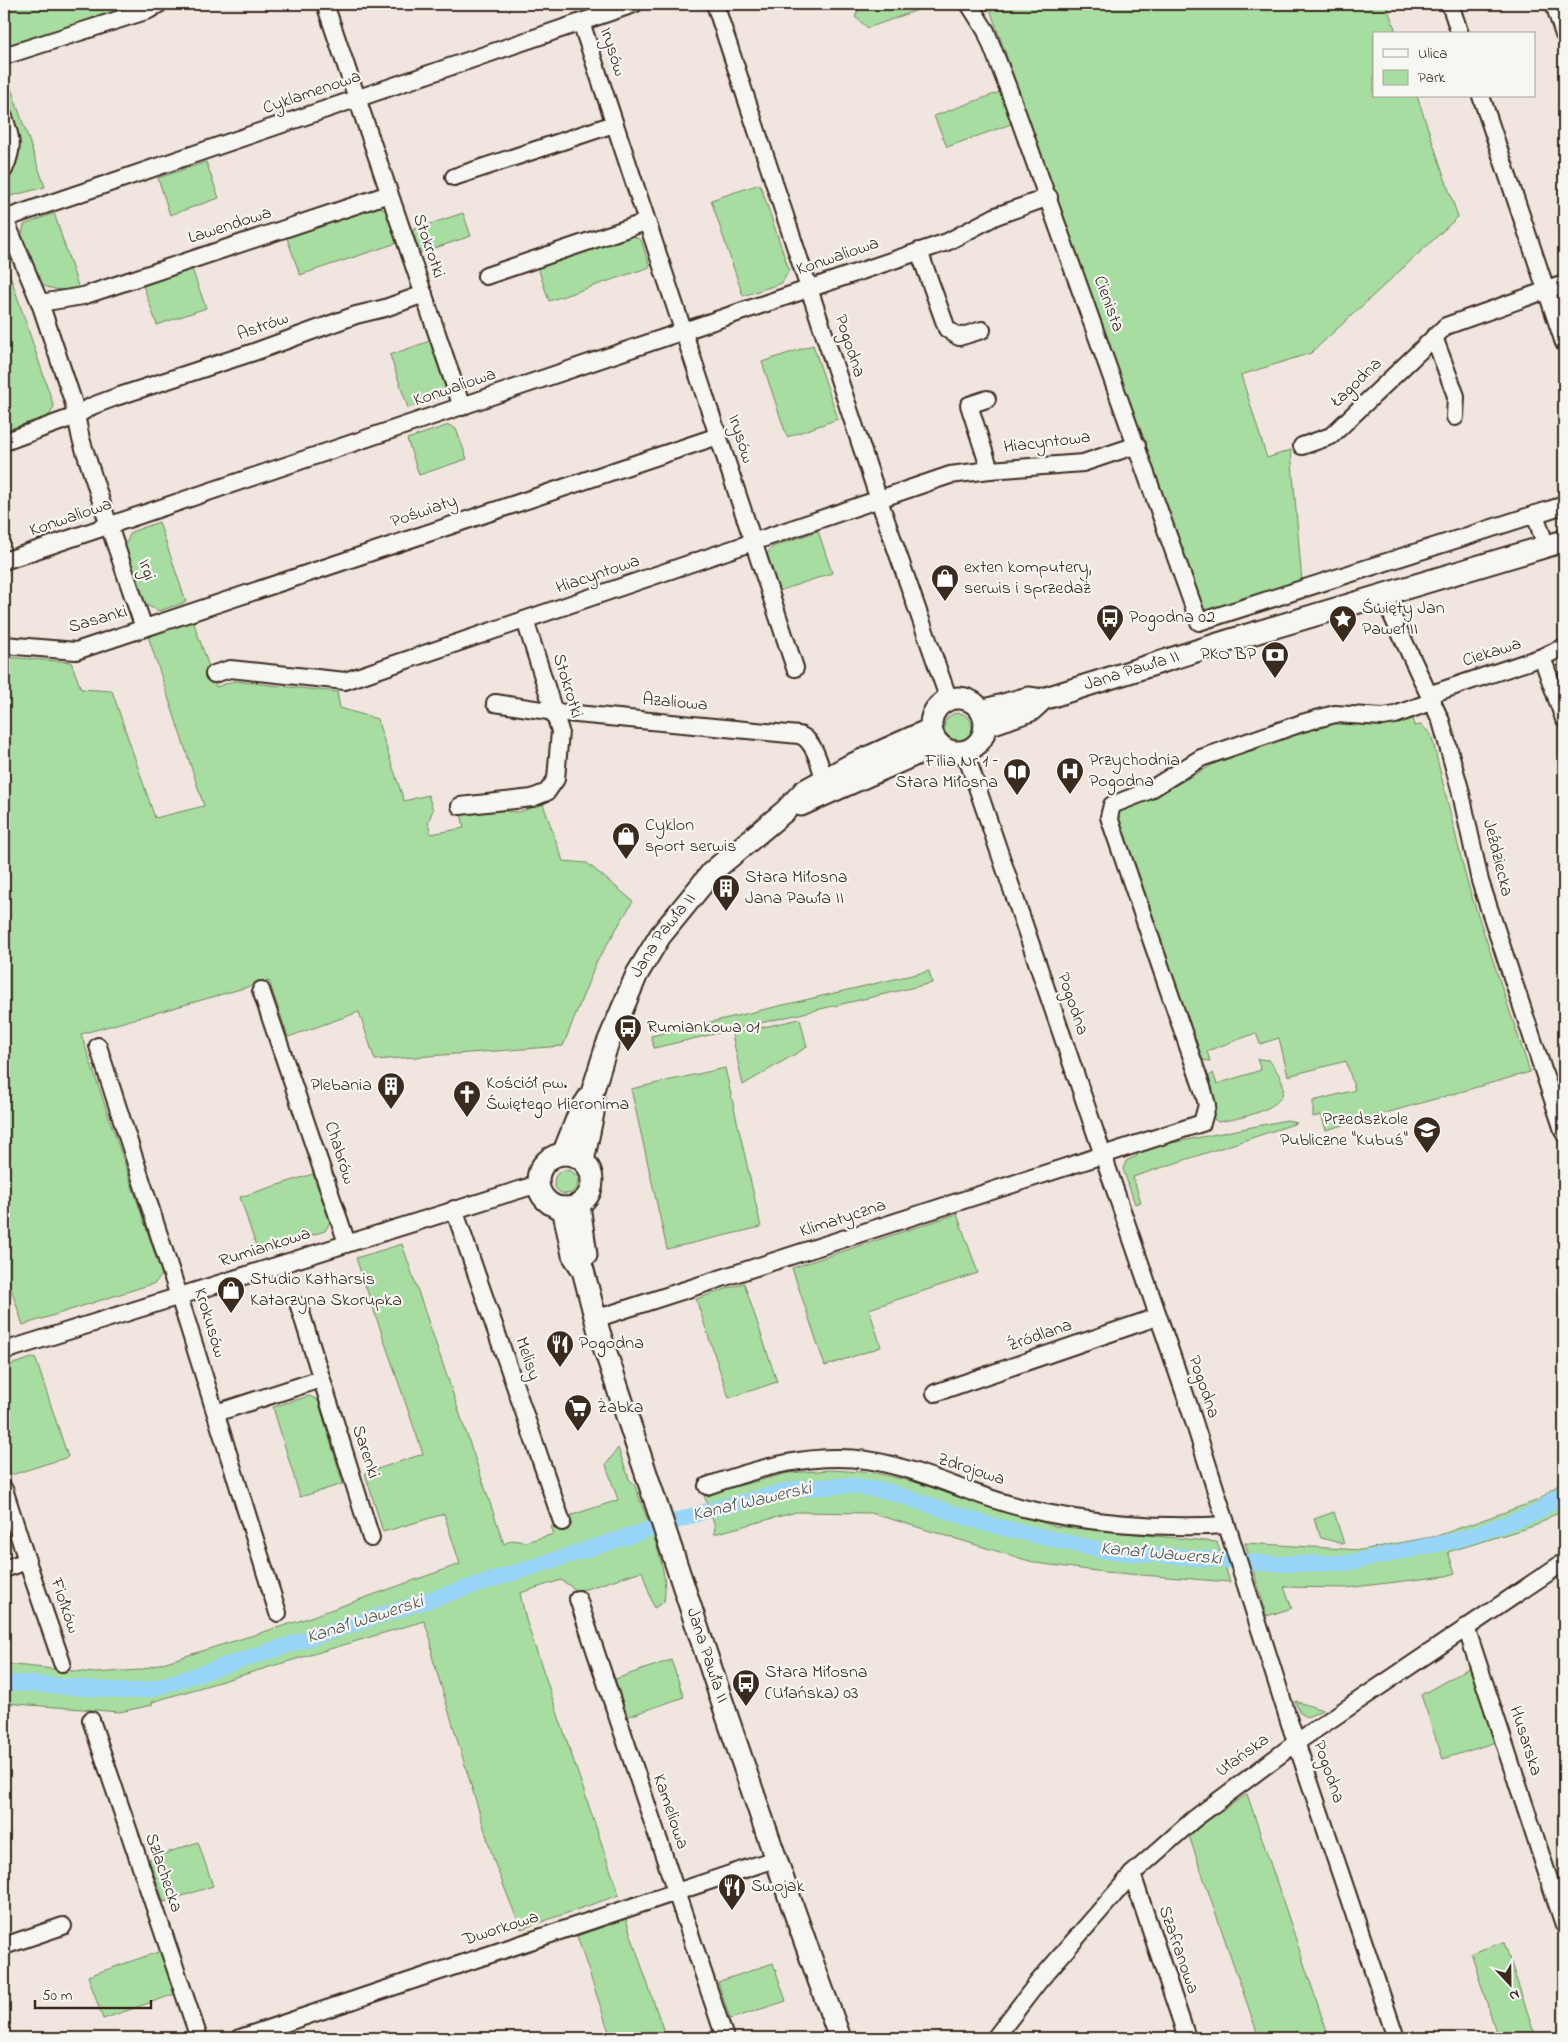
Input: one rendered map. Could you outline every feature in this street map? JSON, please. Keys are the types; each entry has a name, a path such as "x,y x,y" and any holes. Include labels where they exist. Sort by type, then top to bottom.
{"street":[{"path":"4,56 149,10 158,4"},
{"name":"Stokrotki","path":"326,4 462,407"},
{"name":"Pogodna","path":"715,4 879,500 949,700"},
{"name":"Cienista","path":"969,4 991,42 1199,622 1535,514"},
{"path":"1450,4 1459,32"},
{"path":"1554,4 1564,36"},
{"name":"Cyklamenowa","path":"4,218 581,22 624,5"},
{"name":"Irysów","path":"581,22 752,544 795,668"},
{"path":"1482,98 1564,343"},
{"path":"4,117 12,142 12,151 4,170"},
{"path":"454,177 614,124"},
{"name":"Lawendowa","path":"40,304 83,296 389,194"},
{"name":"Konwaliowa","path":"4,561 919,251 957,237 996,216 1048,197"},
{"name":"Irgi","path":"4,218 40,304 109,526 144,628"},
{"path":"486,276 646,222"},
{"path":"919,251 947,330 959,337 982,330"},
{"name":"Łagodna","path":"1302,446 1331,436 1434,337 1451,324 1564,284"},
{"name":"Astrów","path":"4,442 76,416 92,406 116,397 254,352 356,315 385,308 424,294"},
{"path":"1434,337 1456,396 1455,417"},
{"name":"Hiacyntowa","path":"987,399 969,405 990,470"},
{"name":"Poświaty","path":"144,628 718,436"},
{"name":"Hiacyntowa","path":"214,674 230,670 345,681 950,475 1083,463 1137,446"},
{"path":"1555,544 1535,514 1564,504"},
{"name":"Jana Pawła II","path":"983,719 1028,698 1043,699 1232,640 1555,544"},
{"name":"Jeździecka","path":"1387,595 1390,610 1441,721 1460,789 1480,881 1564,1133"},
{"name":"Stokrotki","path":"460,806 496,801 514,802 547,792 556,779 560,732 525,620"},
{"name":"Sasanki","path":"4,645 76,651 144,628"},
{"name":"Ciekawa","path":"1103,1155 1202,1123 1206,1114 1206,1105 1110,817 1112,805 1156,786 1201,758 1302,723 1335,714 1383,717 1395,715 1432,698 1564,647"},
{"path":"1542,657 1564,719"},
{"path":"956,698 970,701 983,719 979,742 965,752 951,752 935,737 933,714 942,703 949,700 956,698"},
{"name":"Azaliowa","path":"495,703 554,712 804,736 810,744 824,779"},
{"name":"Jana Pawła II","path":"563,1154 580,1111 592,1093 621,1009 638,974 660,936 713,871 784,811 804,791 824,779 935,737"},
{"name":"Jana Pawła II","path":"784,811 820,798 935,737"},
{"name":"Pogodna","path":"965,752 1157,1317 1188,1402 1226,1525 1396,2038"},
{"name":"Chabrów","path":"261,990 347,1243"},
{"name":"Krokusów","path":"98,1046 278,1613"},
{"name":"Jana Pawła II","path":"583,1161 593,1113 592,1093"},
{"path":"563,1154 583,1161 588,1167 592,1184 586,1200 571,1207 546,1200 538,1184 542,1167 548,1161 563,1154"},
{"name":"Klimatyczna","path":"595,1319 1103,1155"},
{"name":"Rumiankowa","path":"4,1351 538,1184"},
{"name":"Jana Pawła II","path":"571,1207 587,1253 583,1270 595,1319 775,1860 840,2038"},
{"name":"Melisy","path":"454,1209 562,1522"},
{"name":"Sarenki","path":"299,1306 371,1538"},
{"name":"Źródlana","path":"936,1392 1157,1317"},
{"path":"216,1413 321,1379"},
{"name":"Zdrojowa","path":"707,1486 755,1470 806,1459 866,1460 930,1477 1022,1508 1098,1521 1204,1527 1226,1525"},
{"name":"Fiołków","path":"4,1489 62,1663"},
{"path":"4,1569 28,1562"},
{"name":"Ułańska","path":"995,2038 1052,1966 1132,1874 1194,1818 1297,1742 1564,1562"},
{"name":"Kameliowa","path":"578,1599 725,2038"},
{"name":"Husarska","path":"1466,1627 1564,1925"},
{"name":"Szlachecka","path":"91,1720 199,2038"},
{"name":"Dworkowa","path":"240,2038 775,1860"},
{"name":"Szafranowa","path":"1132,1874 1187,2038"},
{"path":"4,1946 63,1926"}],"green space":[{"path":"4,4 132,4 133,5 4,49"},
{"path":"861,4 934,4 868,28 855,17"},
{"path":"988,4 1386,4 1396,32 1373,32 1373,98 1418,98 1458,217 1311,353 1241,375 1267,458 1291,450 1302,582 1205,613"},
{"path":"4,68 45,187 11,196 8,183 18,157 18,151 4,106"},
{"path":"1000,92 1011,124 947,147 934,116"},
{"path":"206,162 219,198 170,215 158,178"},
{"path":"760,184 789,270 782,283 743,296 711,200"},
{"path":"378,206 386,211 397,243 300,275 287,238"},
{"path":"54,213 79,289 63,290 42,285 32,271 19,235 22,234 24,225"},
{"path":"463,213 471,236 420,253 412,230"},
{"path":"633,236 641,240 650,267 549,301 538,268"},
{"path":"4,257 54,407 49,416 4,431"},
{"path":"192,269 206,308 157,325 143,285"},
{"path":"430,341 446,390 442,397 408,408 390,355"},
{"path":"813,345 838,419 787,437 762,362"},
{"path":"449,425 456,429 467,459 419,475 407,439"},
{"path":"159,522 186,602 159,611 144,604 125,546 131,532"},
{"path":"818,531 832,573 779,591 767,554 772,547"},
{"path":"193,621 216,687 234,681 337,692 340,708 377,719 404,801 428,795 433,810 428,822 431,834 464,828 461,813 491,810 519,812 543,804 563,861 587,863 633,901 596,963 563,1046 375,1060 359,1012 288,1037 269,981 81,1034 162,1275 155,1283 23,1325 4,1267 4,657 71,662 81,689 112,691 155,818 204,806 148,636"},
{"path":"958,713 968,717 972,727 968,737 958,741 948,737 944,727 948,717"},
{"path":"1413,715 1414,726 1421,725 1431,734 1467,882 1530,1072 1326,1130 1321,1115 1313,1117 1313,1101 1355,1090 1346,1061 1288,1076 1279,1038 1260,1044 1256,1033 1207,1051 1210,1061 1201,1060 1118,821 1119,811 1124,805 1163,792 1225,758 1323,726 1336,723 1386,725"},
{"path":"929,971 932,983 654,1048 651,1036"},
{"path":"800,1019 807,1047 743,1085 732,1034"},
{"path":"1257,1059 1269,1060 1281,1078 1283,1093 1270,1107 1260,1112 1218,1122 1214,1119 1204,1081 1213,1073 1217,1084 1261,1070"},
{"path":"725,1068 761,1227 667,1249 631,1089"},
{"path":"1287,1120 1297,1123 1133,1177 1141,1202 1135,1204 1123,1169 1126,1161 1137,1156 1136,1150"},
{"path":"566,1170 574,1174 578,1182 574,1190 566,1194 558,1190 554,1182 558,1174"},
{"path":"313,1174 330,1222 325,1231 258,1252 240,1197"},
{"path":"957,1214 978,1273 869,1309 881,1347 825,1366 792,1268"},
{"path":"402,1244 504,1544 512,1540 525,1542 554,1534 551,1527 571,1521 569,1516 618,1500 606,1465 618,1448 629,1479 635,1486 651,1528 664,1574 664,1602 654,1608 642,1571 586,1589 576,1590 561,1580 520,1593 526,1620 619,1895 521,1929 495,1864 432,1656 431,1640 424,1621 152,1702 152,1705 120,1712 4,1703 4,1664 95,1673 140,1670 299,1621 460,1564 444,1514 383,1532 365,1473 423,1454 356,1258"},
{"path":"744,1283 777,1382 729,1398 696,1299"},
{"path":"35,1357 68,1457 11,1475 4,1452 4,1367"},
{"path":"309,1396 318,1400 343,1484 300,1497 273,1407"},
{"path":"832,1470 876,1473 915,1482 1054,1526 1217,1542 1230,1582 1104,1572 1036,1563 871,1513 796,1512 714,1534 715,1526 704,1495 788,1473"},
{"path":"1564,1480 1564,1508 1537,1525 1448,1552 1455,1573 1446,1576 1346,1588 1284,1587 1292,1608 1267,1616 1245,1543 1361,1550 1437,1536 1539,1500"},
{"path":"1334,1512 1344,1544 1321,1538 1314,1519"},
{"path":"671,1660 684,1697 627,1717 615,1679"},
{"path":"1474,1665 1499,1741 1443,1759 1421,1695"},
{"path":"1295,1701 1323,1710 1307,1717 1300,1713"},
{"path":"1247,1794 1329,2038 1259,2038 1189,1836"},
{"path":"198,1842 213,1886 164,1902 149,1859"},
{"path":"626,1919 666,2038 611,2038 577,1936"},
{"path":"1504,1942 1536,2038 1498,2038 1471,1953"},
{"path":"161,1951 175,1994 103,2019 88,1976"},
{"path":"773,1963 786,2001 730,2019 718,1982"}],"waterway":[{"name":"Kanał Wawerski","path":"4,1682 124,1691 148,1690 713,1509 794,1489 848,1485 890,1492 986,1524 1105,1551 1275,1564 1347,1563 1461,1539 1536,1513 1564,1492"}],"place":[{"name":"exten komputery, serwis i sprzedaż","path":"945,602"},
{"name":"Pogodna 02","path":"1110,642"},
{"name":"Święty Jan Paweł II","path":"1343,643"},
{"name":"PKO BP","path":"1275,679"},
{"name":"Przychodnia Pogodna","path":"1070,795"},
{"name":"Filia Nr 1 – Stara Miłosna","path":"1017,796"},
{"name":"Cyklon sport serwis","path":"626,860"},
{"name":"Stara Miłosna Jana Pawła II","path":"726,912"},
{"name":"Rumiankowa 01","path":"628,1052"},
{"name":"Plebania","path":"391,1110"},
{"name":"Kościół pw. Świętego Hieronima","path":"467,1118"},
{"name":"Przedszkole Publiczne \"Kubuś\"","path":"1427,1154"},
{"name":"Studio Katharsis Katarzyna Skorupka","path":"231,1314"},
{"name":"Pogodna","path":"560,1368"},
{"name":"Żabka","path":"578,1432"},
{"name":"Stara Miłosna (Ułańska) 03","path":"746,1707"},
{"name":"Swojak","path":"732,1911"}]}
